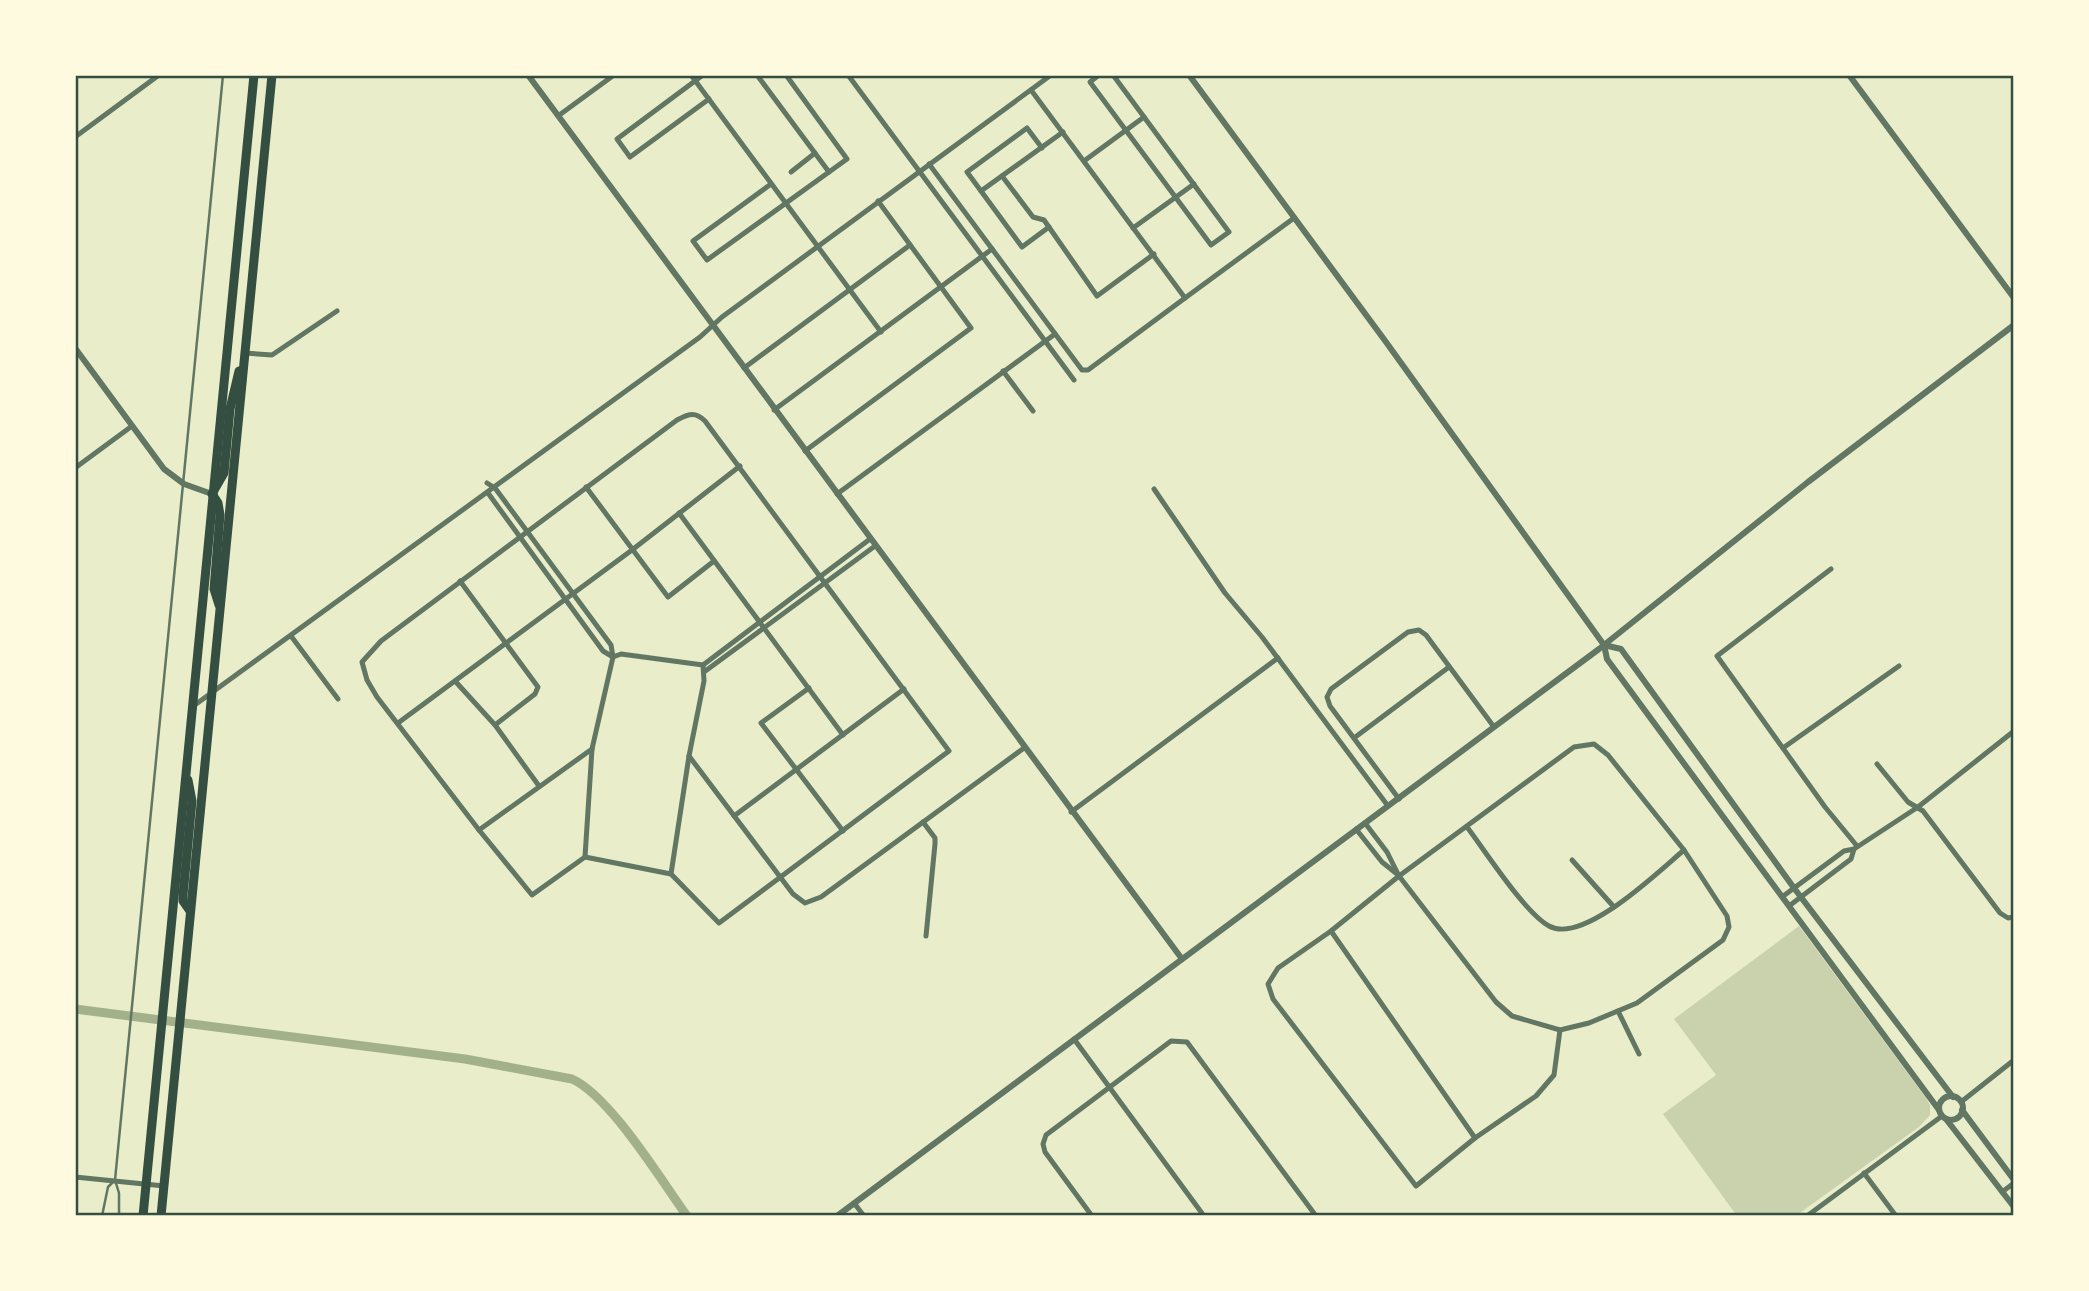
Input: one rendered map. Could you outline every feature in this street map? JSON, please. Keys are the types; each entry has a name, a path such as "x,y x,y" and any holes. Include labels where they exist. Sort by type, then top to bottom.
{"highway":[{"path":"143,1216 254,75"},
{"path":"161,1216 272,75"},
{"path":"212,494 218,488 224,473 235,384 244,353"},
{"path":"212,494 218,503 220,515 214,589 220,610"},
{"path":"186,769 192,801 183,901 190,911"}],"street":[{"path":"75,137 159,75"},
{"path":"528,75 1181,959"},
{"path":"558,116 614,75"},
{"path":"703,75 693,78 617,139 631,156 709,99"},
{"path":"757,75 829,172"},
{"path":"771,184 694,241 707,260 848,159 786,75"},
{"path":"848,75 1074,380"},
{"path":"192,707 495,488 1051,75"},
{"path":"1099,75 1090,82 1210,245 1229,232 1113,75"},
{"path":"1189,75 1604,645 1607,659 1942,1115 2014,1207"},
{"path":"1849,75 2014,298"},
{"path":"693,78 881,332"},
{"path":"1031,90 1185,298"},
{"path":"1084,161 1144,117"},
{"path":"1042,148 1027,128 967,172 1022,247 1049,227"},
{"path":"981,191 1063,132"},
{"path":"791,172 815,153"},
{"path":"929,164 1082,370 1088,370 1294,218"},
{"path":"1002,176 1033,217 1044,220 1097,296 1154,254"},
{"path":"1133,228 1194,184"},
{"path":"805,451 971,328 878,201"},
{"path":"744,369 911,245"},
{"path":"774,410 992,249"},
{"path":"244,353 272,355 337,311"},
{"path":"837,1216 1604,645 2014,325"},
{"path":"837,494 1055,334"},
{"path":"75,348 164,468 184,484 212,494"},
{"path":"1003,371 1033,411"},
{"path":"692,414 705,421 740,467 949,751 719,923 671,874 584,857 532,895 372,689 364,674 362,662 381,641 677,420 692,414"},
{"path":"75,468 132,426"},
{"path":"398,723 740,467"},
{"path":"586,487 668,597 714,561"},
{"path":"495,488 611,645 613,657 592,749 584,857"},
{"path":"1154,489 1225,593 1278,658 1388,806"},
{"path":"488,493 603,651 613,657"},
{"path":"679,513 843,735"},
{"path":"613,657 621,654 703,665 870,539"},
{"path":"704,672 875,546"},
{"path":"1831,569 1717,656 1855,847"},
{"path":"460,581 534,680 538,690 495,725"},
{"path":"1399,799 1330,706 1327,696 1331,689 1409,631 1415,630 1426,635 1494,727"},
{"path":"291,636 338,699"},
{"path":"1604,645 1621,649 1794,888 1961,1106 2014,1181 2002,1192"},
{"path":"1071,812 1278,658"},
{"path":"671,874 703,665"},
{"path":"1783,748 1899,666"},
{"path":"1354,738 1450,667"},
{"path":"455,681 495,725 539,786"},
{"path":"809,688 761,723 843,831"},
{"path":"734,816 904,689"},
{"path":"1782,897 1844,851 1855,847 1918,807 2014,731"},
{"path":"1365,823 1387,852 1399,876 1496,1002 1512,1016 1560,1030 1589,1023 1637,1003 1723,940 1729,927 1727,916 1684,850 1608,755 1594,744 1574,747 1399,876 1331,931 1278,968 1268,984 1273,999 1416,1186 1475,1138 1536,1096 1554,1075 1560,1030"},
{"path":"689,756 797,899 805,903 821,897 1024,748"},
{"path":"479,830 592,749"},
{"path":"1877,764 1908,802 1918,807 2000,913 2011,918"},
{"path":"923,822 935,838 926,936"},
{"path":"1467,827 1534,915 1551,928 1569,931 1592,922 1614,907 1684,850"},
{"path":"1356,829 1381,862 1399,876"},
{"path":"1789,906 1851,859 1855,847"},
{"path":"1572,860 1614,907"},
{"path":"1331,931 1475,1138"},
{"path":"1863,1007 1877,996"},
{"path":"1618,1011 1639,1054"},
{"path":"1074,1039 1204,1216"},
{"path":"1092,1216 1045,1152 1043,1143 1046,1135 1171,1041 1181,1040 1187,1042 1316,1216"},
{"path":"1942,1115 1955,1119 1961,1106 2014,1060"},
{"path":"1942,1115 1942,1100 1953,1097"},
{"path":"1807,1216 1942,1115"},
{"path":"1864,1173 1896,1216"},
{"path":"75,1177 164,1186"},
{"path":"854,1203 864,1216"}],"lane":[{"path":"119,1216 119,1193 115,1180 223,75"},
{"path":"102,1216 108,1187 115,1180"}],"green space":[{"path":"1799,926 1926,1098 1930,1105 1930,1115 1919,1127 1797,1215 1737,1216 1663,1114 1716,1075 1674,1019"}],"waterway":[{"path":"75,1009 465,1059 572,1079 587,1088 618,1120 687,1216"}]}
